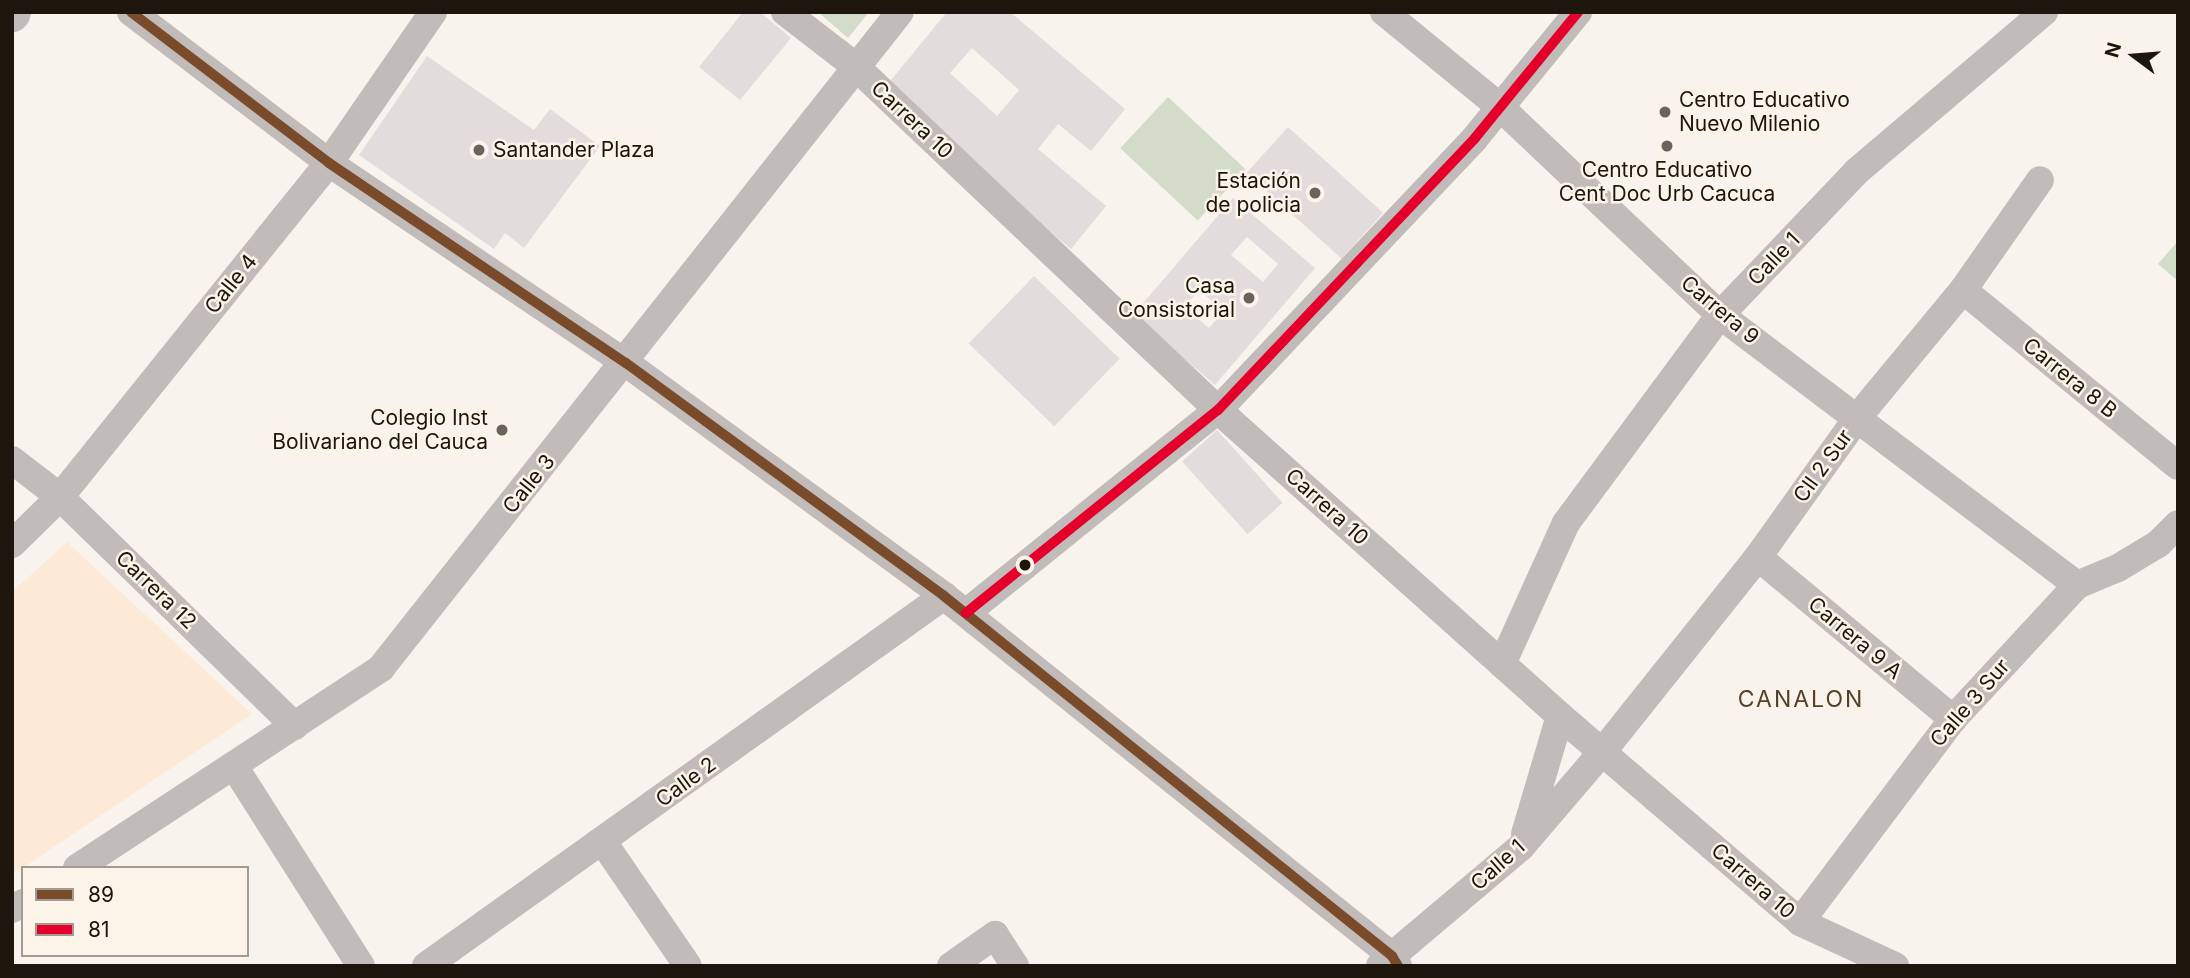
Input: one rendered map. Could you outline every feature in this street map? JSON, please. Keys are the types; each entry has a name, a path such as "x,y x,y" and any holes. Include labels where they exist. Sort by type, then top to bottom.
{"street":[{"path":"131,12 329,163 625,363 955,605 1390,963"},
{"name":"Calle 4","path":"12,544 60,497 329,163 433,12"},
{"name":"Carrera 10","path":"785,12 855,66 1218,410 1560,716 1800,922 1895,966"},
{"name":"Calle 3","path":"80,866 381,668 625,363 855,66 900,12"},
{"name":"Carrera 9","path":"1384,12 1500,107 1720,315 2077,585"},
{"name":"Calle 2","path":"426,966 603,842 955,605 1218,410 1500,107 1578,12"},
{"name":"Calle 1","path":"1502,664 1566,523 1720,315 1856,172 2044,12"},
{"name":"Cll 2 Sur","path":"1603,751 1758,556 1857,418 1963,290 2040,180"},
{"name":"Carrera 8 B","path":"1963,290 2178,466"},
{"name":"Carrera 12","path":"12,460 60,497 295,726"},
{"name":"Calle 3 Sur","path":"1800,922 1953,719 2077,585 2128,562 2158,544 2178,524"},
{"name":"Carrera 9 A","path":"1758,556 1953,719"},
{"path":"1521,847 1560,716"},
{"name":"Calle 1","path":"1390,963 1521,847 1603,751"},
{"path":"234,766 361,966"},
{"path":"603,842 688,966"},
{"path":"951,966 995,935 1014,966"}],"shaded area":[{"path":"67,542 252,714 25,866 21,866 12,875 12,592"}],"green space":[{"path":"818,12 869,12 848,38"},
{"path":"1168,97 1246,169 1198,220 1120,148"},
{"path":"2178,241 2178,281 2158,264"}],"building":[{"path":"743,12 760,12 791,38 740,100 699,67"},
{"path":"947,12 1010,12 1125,109 1091,151 1058,124 1038,149 1106,206 1071,249 882,91","holes":["972,48 1019,90 997,116 950,73"]},
{"name":"Santander Plaza","path":"427,56 534,130 550,109 600,146 524,248 505,233 494,249 359,155"},
{"name":"Estación de policia","path":"1288,127 1383,213 1342,259 1247,173"},
{"name":"Casa Consistorial","path":"1233,198 1315,268 1215,385 1133,315","holes":["1247,237 1278,264 1263,282 1231,255","1199,290 1224,311 1209,328 1184,307"]},
{"path":"1034,276 1120,359 1054,426 969,344"},
{"path":"1217,430 1283,503 1248,534 1182,461"}],"transit line":[{"name":"89","path":"131,12 329,163 626,363 944,596 1392,956 1398,966"},
{"name":"81","path":"966,613 1218,410 1475,138 1578,12"}],"place":[{"name":"Centro Educativo Nuevo Milenio","path":"1665,112"},
{"name":"Centro Educativo Cent Doc Urb Cacuca","path":"1667,146"},
{"name":"Santander Plaza","path":"479,150"},
{"name":"Estación de policia","path":"1315,193"},
{"name":"Casa Consistorial","path":"1249,298"},
{"name":"Colegio Inst Bolivariano del Cauca","path":"502,430"}],"district":[{"name":"CANALON","path":"1801,699"}]}
